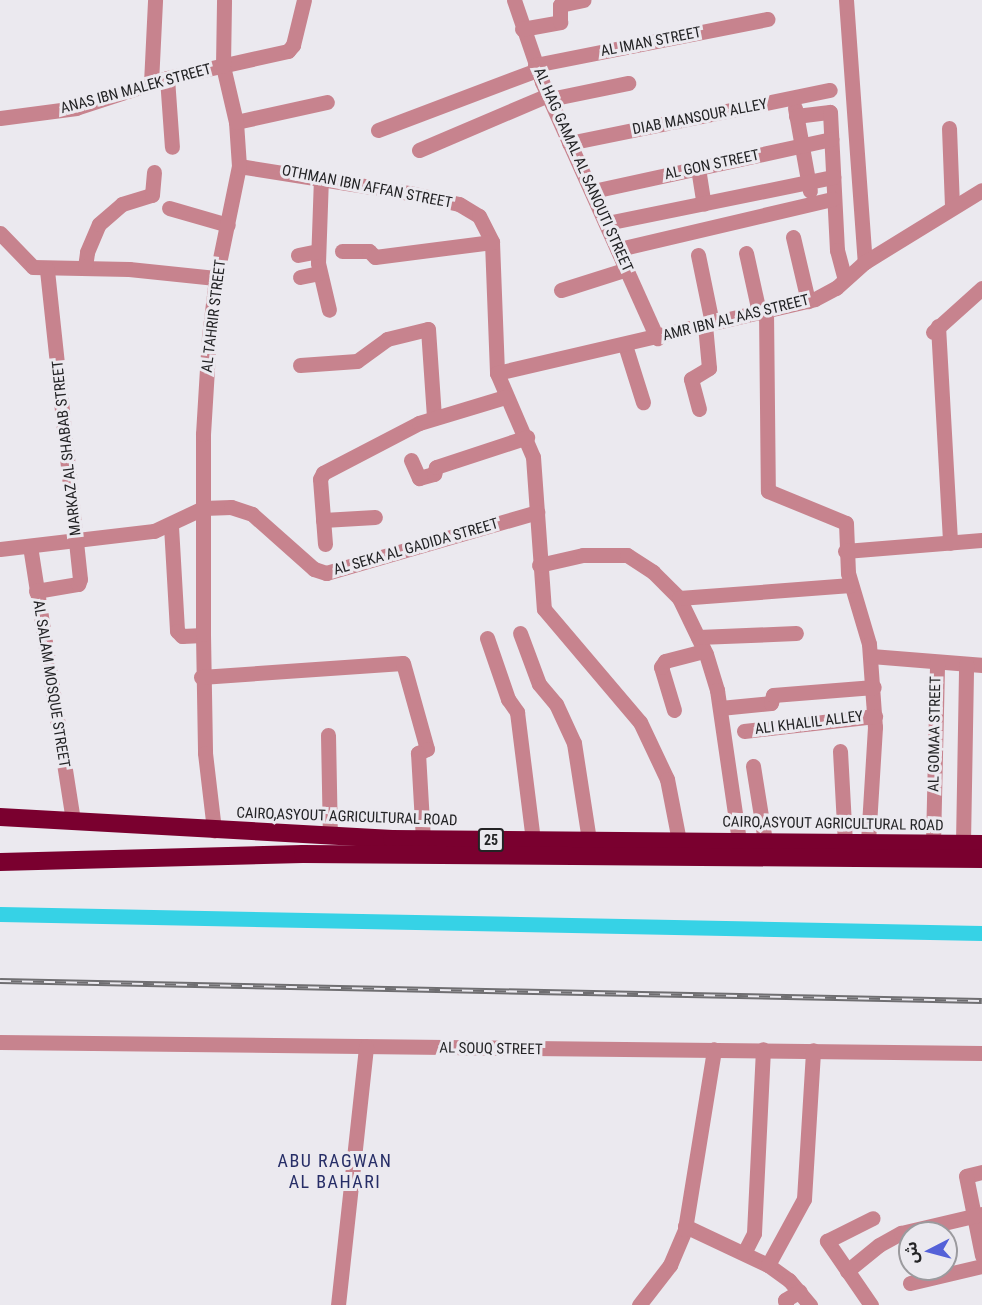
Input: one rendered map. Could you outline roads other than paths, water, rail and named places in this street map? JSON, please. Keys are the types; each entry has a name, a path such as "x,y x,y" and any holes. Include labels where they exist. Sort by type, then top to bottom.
{"highway":[{"name":"CAIRO,ASYOUT AGRICULTURAL ROAD","path":"0,817 330,836 589,840 681,849 739,841 982,844"},
{"name":"CAIRO,ASYOUT AGRICULTURAL ROAD","path":"0,862 303,854 681,849 982,859"}],"street":[{"path":"151,83 155,0"},
{"name":"AL TAHRIR STREET","path":"214,830 201,677 204,424 216,278 239,166 236,122 223,66 224,0"},
{"name":"ANAS IBN MALEK STREET","path":"0,118 76,108 167,78 290,49 304,0"},
{"name":"AL HAG GAMAL AL SANOUTI STREET","path":"514,0 536,68 657,338"},
{"path":"522,29 560,22 560,4 583,0"},
{"path":"846,0 865,262"},
{"name":"AL IMAN STREET","path":"378,130 536,68 767,19"},
{"path":"167,78 172,147"},
{"path":"419,150 549,97 628,83"},
{"name":"DIAB MANSOUR ALLEY","path":"569,143 831,90"},
{"path":"793,99 813,203"},
{"path":"236,122 327,102"},
{"path":"796,116 830,111 838,258 845,279"},
{"path":"948,128 952,207"},
{"name":"AL GON STREET","path":"593,191 831,139"},
{"name":"OTHMAN IBN AFFAN STREET","path":"239,166 321,177 459,204 479,216 492,242 497,373 505,397 527,437 533,457 539,565 547,615 620,695 656,750 676,810 681,849"},
{"path":"698,168 704,204"},
{"path":"86,267 87,252 99,224 123,204 152,195 154,172"},
{"path":"321,177 319,273 329,310"},
{"path":"607,223 833,177"},
{"name":"AMR IBN AL AAS STREET","path":"497,373 657,338 808,301 829,292 865,262 982,190"},
{"path":"619,249 833,199"},
{"path":"169,207 228,225"},
{"path":"0,233 26,263 47,269 86,267 216,278"},
{"path":"793,237 808,301"},
{"path":"342,251 369,251 375,257 492,242"},
{"path":"298,255 318,251"},
{"path":"746,253 762,311 768,491 846,523 845,550 851,585 871,656 874,687 875,716 868,842"},
{"path":"698,255 709,324 709,368 692,380 699,409"},
{"name":"MARKAZ AL SHABAB STREET","path":"36,591 78,584 77,540 47,269"},
{"path":"561,290 627,269"},
{"path":"300,278 319,273"},
{"path":"950,543 934,331 982,288"},
{"path":"300,365 357,361 387,339 429,330 434,416"},
{"path":"625,345 643,402"},
{"path":"325,544 321,476 434,416 505,397"},
{"path":"411,460 419,478 434,474 436,467 527,437"},
{"name":"AL SEKA AL GADIDA STREET","path":"0,549 137,534 171,526 203,508 231,507 252,514 314,569 326,573 537,512"},
{"path":"323,520 375,517"},
{"path":"171,526 177,631 182,636 203,634"},
{"path":"845,550 982,540"},
{"name":"AL SALAM MOSQUE STREET","path":"30,546 73,822"},
{"path":"539,565 583,555 627,555 653,572 679,598 701,644 720,708 739,841"},
{"path":"679,598 851,585"},
{"path":"520,633 539,684 556,704 574,743 589,840"},
{"path":"674,710 661,667 665,662 701,644 796,633"},
{"path":"487,638 508,699 517,712 533,840"},
{"path":"871,656 982,665"},
{"name":"AL GOMAA STREET","path":"933,843 937,662"},
{"path":"201,677 403,663 427,749 418,753 423,839"},
{"path":"963,843 966,664"},
{"path":"720,708 771,703 774,695 874,687"},
{"name":"ALI KHALIL ALLEY","path":"744,730 875,716"},
{"path":"328,735 330,836"},
{"path":"840,752 845,842"},
{"path":"753,766 765,842"},
{"name":"AL SOUQ STREET","path":"0,1042 982,1053"},
{"path":"338,1305 366,1047"},
{"path":"639,1305 670,1265 685,1226 714,1049"},
{"path":"744,1253 754,1233 763,1049"},
{"path":"768,1264 804,1199 813,1050"},
{"path":"982,1172 966,1176 977,1215 982,1255"},
{"path":"847,1271 879,1245 901,1233 977,1215"},
{"path":"871,1305 827,1240 873,1218"},
{"path":"685,1226 768,1264 800,1291 810,1305"},
{"path":"910,1283 982,1266"},
{"path":"786,1305 786,1300 800,1291"}],"waterway":[{"path":"0,914 982,933"}],"railway":[{"path":"0,981 982,1001"}],"district":[{"name":"ABU RAGWAN AL BAHARI","path":"335,1172"}]}
